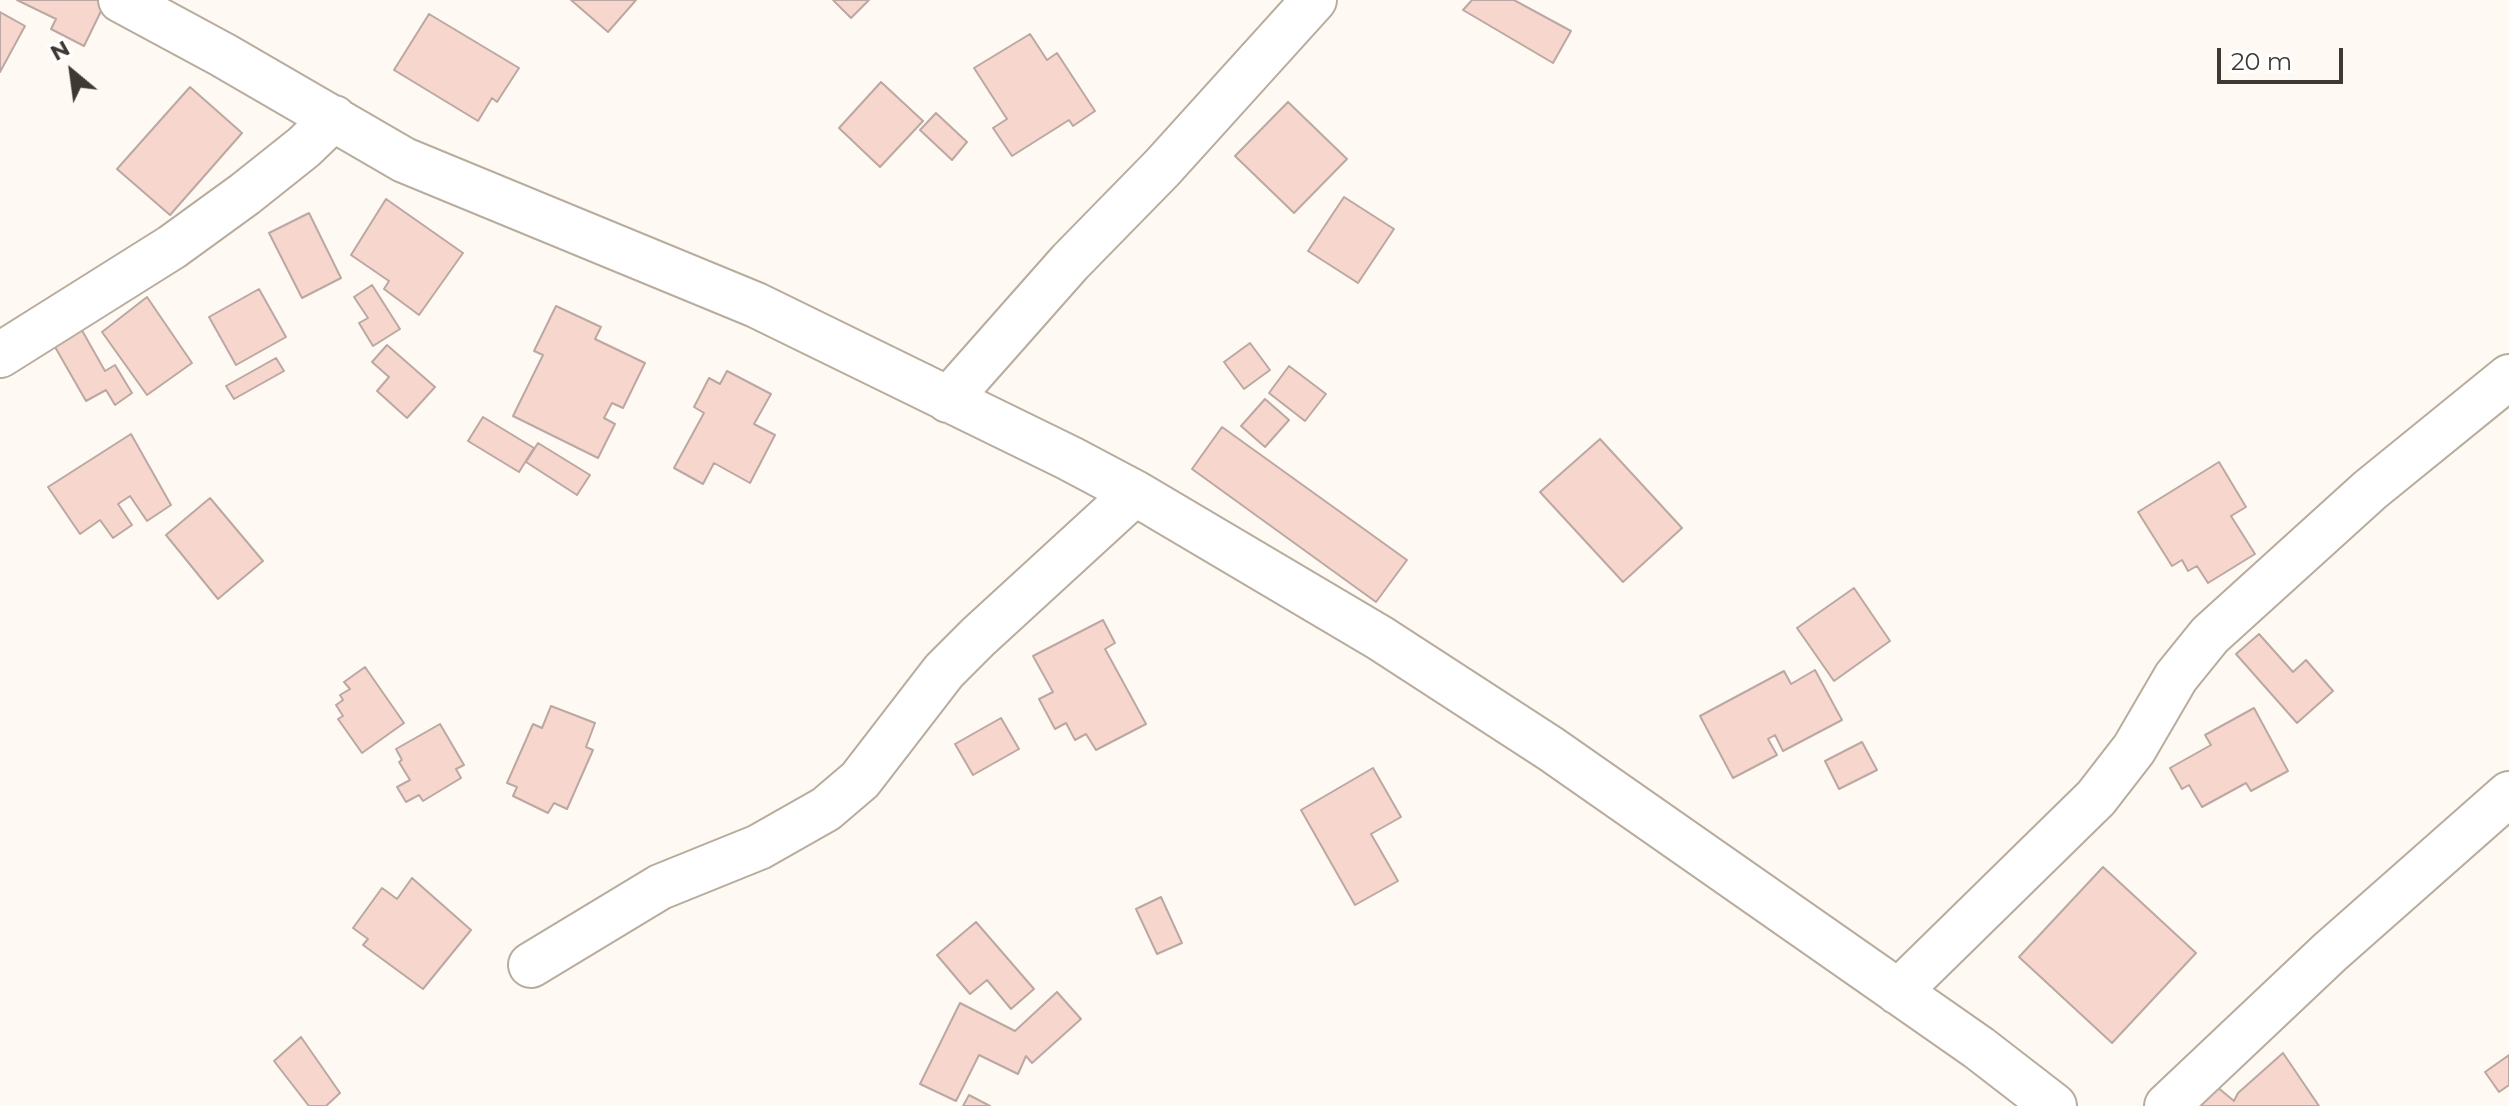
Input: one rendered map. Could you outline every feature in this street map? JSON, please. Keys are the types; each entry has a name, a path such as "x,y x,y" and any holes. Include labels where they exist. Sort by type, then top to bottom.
{"street":[{"path":"121,0 404,160 756,305 1135,493 1380,638 1551,749 1979,1048 2054,1106"},
{"path":"948,400 1070,262 1162,168 1314,0"},
{"path":"0,355 172,247 245,194 304,147 334,118"},
{"path":"1898,992 2096,798 2134,749 2176,677 2210,635 2370,490 2509,377"},
{"path":"531,965 660,887 759,847 826,809 860,780 944,671 1135,493"},
{"path":"2167,1106 2330,952 2509,794"}],"building":[{"path":"17,0 106,1 84,46 51,29 56,19"},
{"path":"571,0 636,0 608,32"},
{"path":"833,0 869,0 851,18"},
{"path":"1472,0 1514,0 1571,31 1553,63 1463,10"},
{"path":"0,12 25,26 0,72"},
{"path":"429,14 519,68 497,102 492,98 478,121 394,70"},
{"path":"1030,34 1047,60 1057,53 1095,111 1073,126 1069,120 1012,156 993,128 1007,119 974,68"},
{"path":"881,82 923,121 880,167 839,128"},
{"path":"190,87 242,133 170,215 117,169"},
{"path":"1288,102 1347,159 1294,213 1235,156"},
{"path":"936,113 967,142 952,160 920,130"},
{"path":"1344,197 1394,229 1358,283 1308,251"},
{"path":"386,199 463,253 419,315 384,289 389,281 351,255"},
{"path":"309,213 341,278 302,298 269,233"},
{"path":"372,285 400,329 373,346 359,323 368,318 354,297"},
{"path":"259,289 286,337 236,365 209,317"},
{"path":"147,297 192,363 147,395 102,332"},
{"path":"556,306 601,327 595,339 645,363 623,408 612,403 604,418 615,424 598,458 513,416 543,355 534,351"},
{"path":"75,318 105,371 115,365 132,393 115,405 106,390 86,401 47,333"},
{"path":"1250,343 1270,370 1244,389 1224,362"},
{"path":"387,345 435,387 407,418 377,391 389,377 372,362"},
{"path":"276,358 284,371 234,399 226,386"},
{"path":"1289,366 1326,394 1305,421 1269,393"},
{"path":"727,371 771,394 754,424 775,435 750,483 714,463 703,484 674,468 704,413 694,407 709,378 720,384"},
{"path":"1265,399 1289,420 1265,447 1241,426"},
{"path":"483,417 534,448 519,472 468,441"},
{"path":"1222,427 1407,560 1376,602 1192,469"},
{"path":"131,434 171,505 147,521 130,496 118,504 132,525 113,538 100,520 80,534 48,487"},
{"path":"1600,439 1682,528 1623,582 1540,492"},
{"path":"538,443 590,475 577,495 526,462"},
{"path":"2219,462 2246,507 2231,516 2255,554 2208,583 2197,566 2188,571 2182,560 2172,566 2138,512"},
{"path":"210,498 263,561 218,599 166,535"},
{"path":"1854,588 1890,641 1834,681 1797,628"},
{"path":"1103,620 1115,643 1105,649 1146,724 1096,750 1086,734 1075,740 1066,723 1055,729 1039,699 1053,692 1033,656"},
{"path":"2259,634 2293,672 2306,660 2333,691 2297,723 2236,654"},
{"path":"365,667 404,723 362,753 338,719 343,716 336,705 343,700 340,695 350,689 344,682"},
{"path":"1815,670 1842,720 1783,751 1775,735 1768,739 1777,755 1733,778 1700,716 1784,671 1791,684"},
{"path":"551,706 595,723 586,747 593,750 567,809 554,803 548,813 513,796 517,787 507,783 533,724 542,728"},
{"path":"2254,708 2288,771 2251,791 2246,783 2202,807 2189,785 2182,789 2170,768 2211,745 2205,735"},
{"path":"1001,718 1019,749 973,775 955,744"},
{"path":"440,724 464,765 456,769 461,778 423,801 419,795 406,802 397,787 410,780 399,762 402,760 396,749"},
{"path":"1862,742 1877,770 1839,789 1825,761"},
{"path":"1373,768 1401,817 1371,834 1398,881 1355,905 1301,810"},
{"path":"2103,867 2196,953 2112,1043 2019,957"},
{"path":"412,878 471,930 423,989 363,945 368,939 353,928 382,888 397,899"},
{"path":"1161,897 1182,943 1157,954 1136,909"},
{"path":"976,922 1034,989 1011,1009 987,980 970,994 937,955"},
{"path":"1057,992 1081,1019 1032,1063 1026,1056 1018,1074 979,1055 956,1101 920,1084 960,1003 1015,1031"},
{"path":"301,1037 340,1093 326,1106 309,1106 274,1061"},
{"path":"2283,1053 2319,1106 2188,1106 2210,1081 2234,1101 2238,1093"},
{"path":"2509,1055 2509,1085 2499,1092 2485,1072"},
{"path":"969,1095 990,1106 963,1106"}]}
